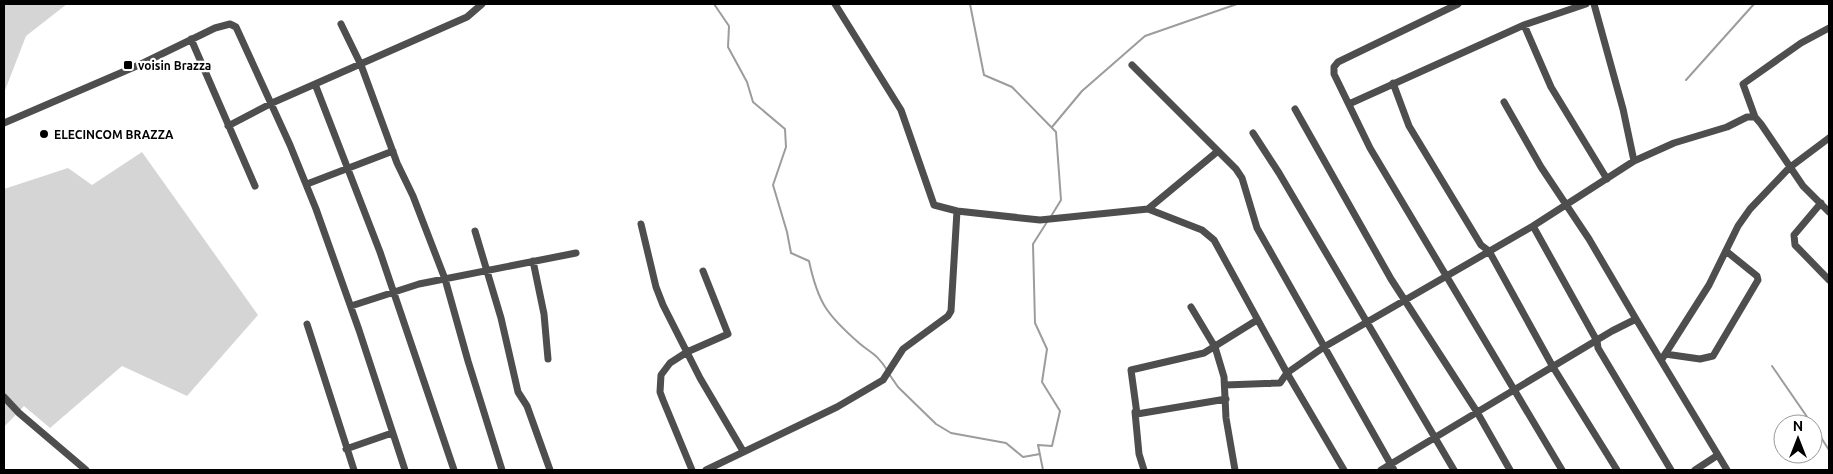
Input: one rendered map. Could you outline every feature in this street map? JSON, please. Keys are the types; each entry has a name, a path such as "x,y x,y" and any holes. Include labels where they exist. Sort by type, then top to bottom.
{"street":[{"path":"228,126 272,103 467,17 482,4"},
{"path":"835,4 902,110 931,202 938,207 957,211 1040,220 1148,209 1208,234 1344,470"},
{"path":"1458,4 1338,62 1334,67 1334,74 1370,148 1562,470"},
{"path":"1349,104 1524,24 1586,4"},
{"path":"1594,4 1623,109 1634,161"},
{"path":"341,24 361,65 393,152 413,196 445,279 502,470"},
{"path":"1524,24 1551,87 1607,178"},
{"path":"4,123 139,65 224,25 236,26 272,103 306,184 350,306 405,470"},
{"path":"1829,28 1801,43 1743,84 1755,117 1789,168 1803,186 1829,212"},
{"path":"191,39 255,186"},
{"path":"1132,65 1236,169 1242,178 1257,228 1392,467"},
{"path":"1393,83 1409,126 1481,245 1489,251 1554,366 1617,470"},
{"path":"316,84 394,292 454,470"},
{"path":"1504,102 1541,167 1566,204 1636,319 1663,357 1727,470"},
{"path":"1295,109 1369,242 1477,412 1510,470"},
{"path":"1225,385 1280,383 1287,373 1366,321 1533,226 1634,161 1674,143 1727,127 1747,117 1755,117"},
{"path":"1253,133 1454,470"},
{"path":"1663,357 1709,285 1750,209 1789,168 1829,138"},
{"path":"1148,209 1218,151"},
{"path":"306,184 393,152"},
{"path":"1821,204 1794,235 1794,239 1795,245 1829,280"},
{"path":"706,470 837,407 883,380 903,349 948,316 951,311 957,211"},
{"path":"641,224 656,287 663,305 687,352 743,451"},
{"path":"1533,226 1597,341 1598,348 1671,470"},
{"path":"475,231 501,318 518,392 528,406 550,470"},
{"path":"1663,357 1700,359 1713,356 1758,280 1757,276 1726,251"},
{"path":"350,306 445,279 576,253"},
{"path":"534,261 544,314 548,359"},
{"path":"692,470 660,392 661,375 664,368 687,352 728,334 703,272"},
{"path":"1191,307 1215,347 1225,385 1226,418 1235,470"},
{"path":"1380,470 1392,467 1513,390 1636,319"},
{"path":"1144,470 1139,454 1131,370 1174,362 1215,347 1257,320"},
{"path":"307,324 354,470"},
{"path":"4,397 18,413 86,470"},
{"path":"1135,412 1139,415 1226,399"},
{"path":"346,449 392,433"},
{"path":"1695,470 1718,456"}],"shaded area":[{"path":"4,4 67,4 26,36 4,93"},
{"path":"142,152 258,315 187,396 122,366 50,428 24,406 4,427 4,189 68,168 92,185"}],"waterway":[{"path":"714,4 729,26 728,47 747,82 753,102 785,129 786,147 773,185 787,232 791,253 809,261 816,288 831,316 859,343 877,357 887,370"},
{"path":"970,4 984,75 1012,87 1056,132 1061,200 1050,218"},
{"path":"1052,127 1082,91 1145,36 1237,4"},
{"path":"1686,80 1754,4"},
{"path":"1043,470 1038,445 1052,446 1060,411 1042,382 1047,349 1035,323 1033,244 1047,222"},
{"path":"1772,366 1805,414"},
{"path":"889,374 898,387 936,424 951,433 1006,443 1023,457 1040,454"},
{"path":"1823,441 1829,450"}],"place":[{"name":"voisin Brazza","path":"128,65"},
{"name":"ELECINCOM BRAZZA","path":"44,134"}]}
